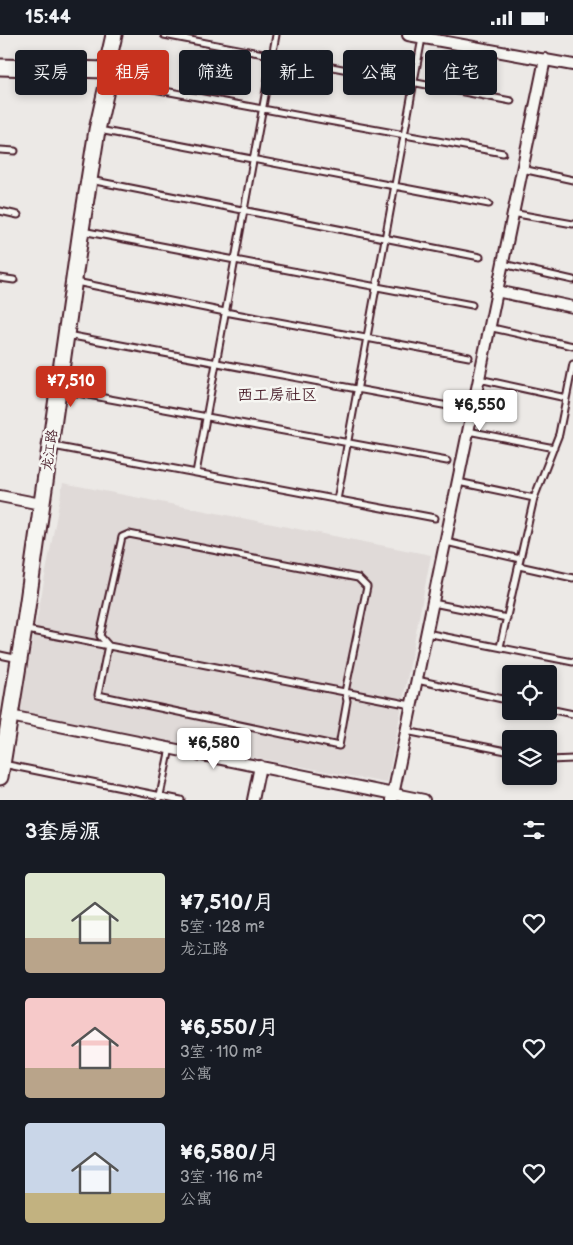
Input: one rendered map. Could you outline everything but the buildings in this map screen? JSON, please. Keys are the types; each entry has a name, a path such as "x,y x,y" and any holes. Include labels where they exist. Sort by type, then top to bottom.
{"street":[{"name":"龙江路","path":"111,50 114,35"},
{"path":"408,35 573,65"},
{"path":"393,797 488,327 545,59"},
{"path":"0,67 97,74"},
{"name":"龙江路","path":"1,768 24,629 89,180 103,95"},
{"path":"496,291 573,307"},
{"path":"0,496 41,504"},
{"path":"10,715 260,766 393,797 424,800"},
{"path":"253,800 260,766"}],"lane":[{"path":"164,35 261,54"},
{"path":"273,50 276,35"},
{"path":"415,77 422,38"},
{"path":"415,83 511,101"},
{"path":"169,88 263,108 503,153"},
{"path":"196,473 265,95"},
{"path":"338,500 412,95"},
{"path":"97,130 489,204"},
{"path":"0,150 15,151"},
{"path":"521,169 573,180"},
{"path":"89,180 480,257"},
{"path":"0,211 18,215"},
{"path":"512,213 573,225"},
{"path":"82,231 472,305"},
{"path":"502,264 573,280"},
{"path":"0,277 14,280"},
{"path":"74,282 469,357"},
{"path":"488,327 573,346"},
{"path":"66,335 459,408"},
{"path":"500,647 534,498 559,434 573,364"},
{"path":"478,379 566,398"},
{"path":"58,390 447,461"},
{"path":"468,431 554,448"},
{"path":"50,445 435,518"},
{"path":"458,482 534,498"},
{"path":"129,534 358,578 367,587 345,692 347,701 339,746 98,695 108,645 100,636 122,537 129,534"},
{"path":"446,542 520,559"},
{"path":"519,566 573,578"},
{"path":"433,603 507,618"},
{"path":"24,629 411,705"},
{"path":"426,633 573,662"},
{"path":"0,655 19,659"},
{"path":"417,680 502,699"},
{"path":"557,710 573,713"},
{"path":"406,731 502,750"},
{"path":"159,798 170,749"},
{"path":"557,760 573,759"},
{"path":"1,768 159,798 181,800"}],"shaded area":[{"path":"63,483 431,555 387,783 19,712"}],"district":[{"name":"西工房社区","path":"277,394"}]}
